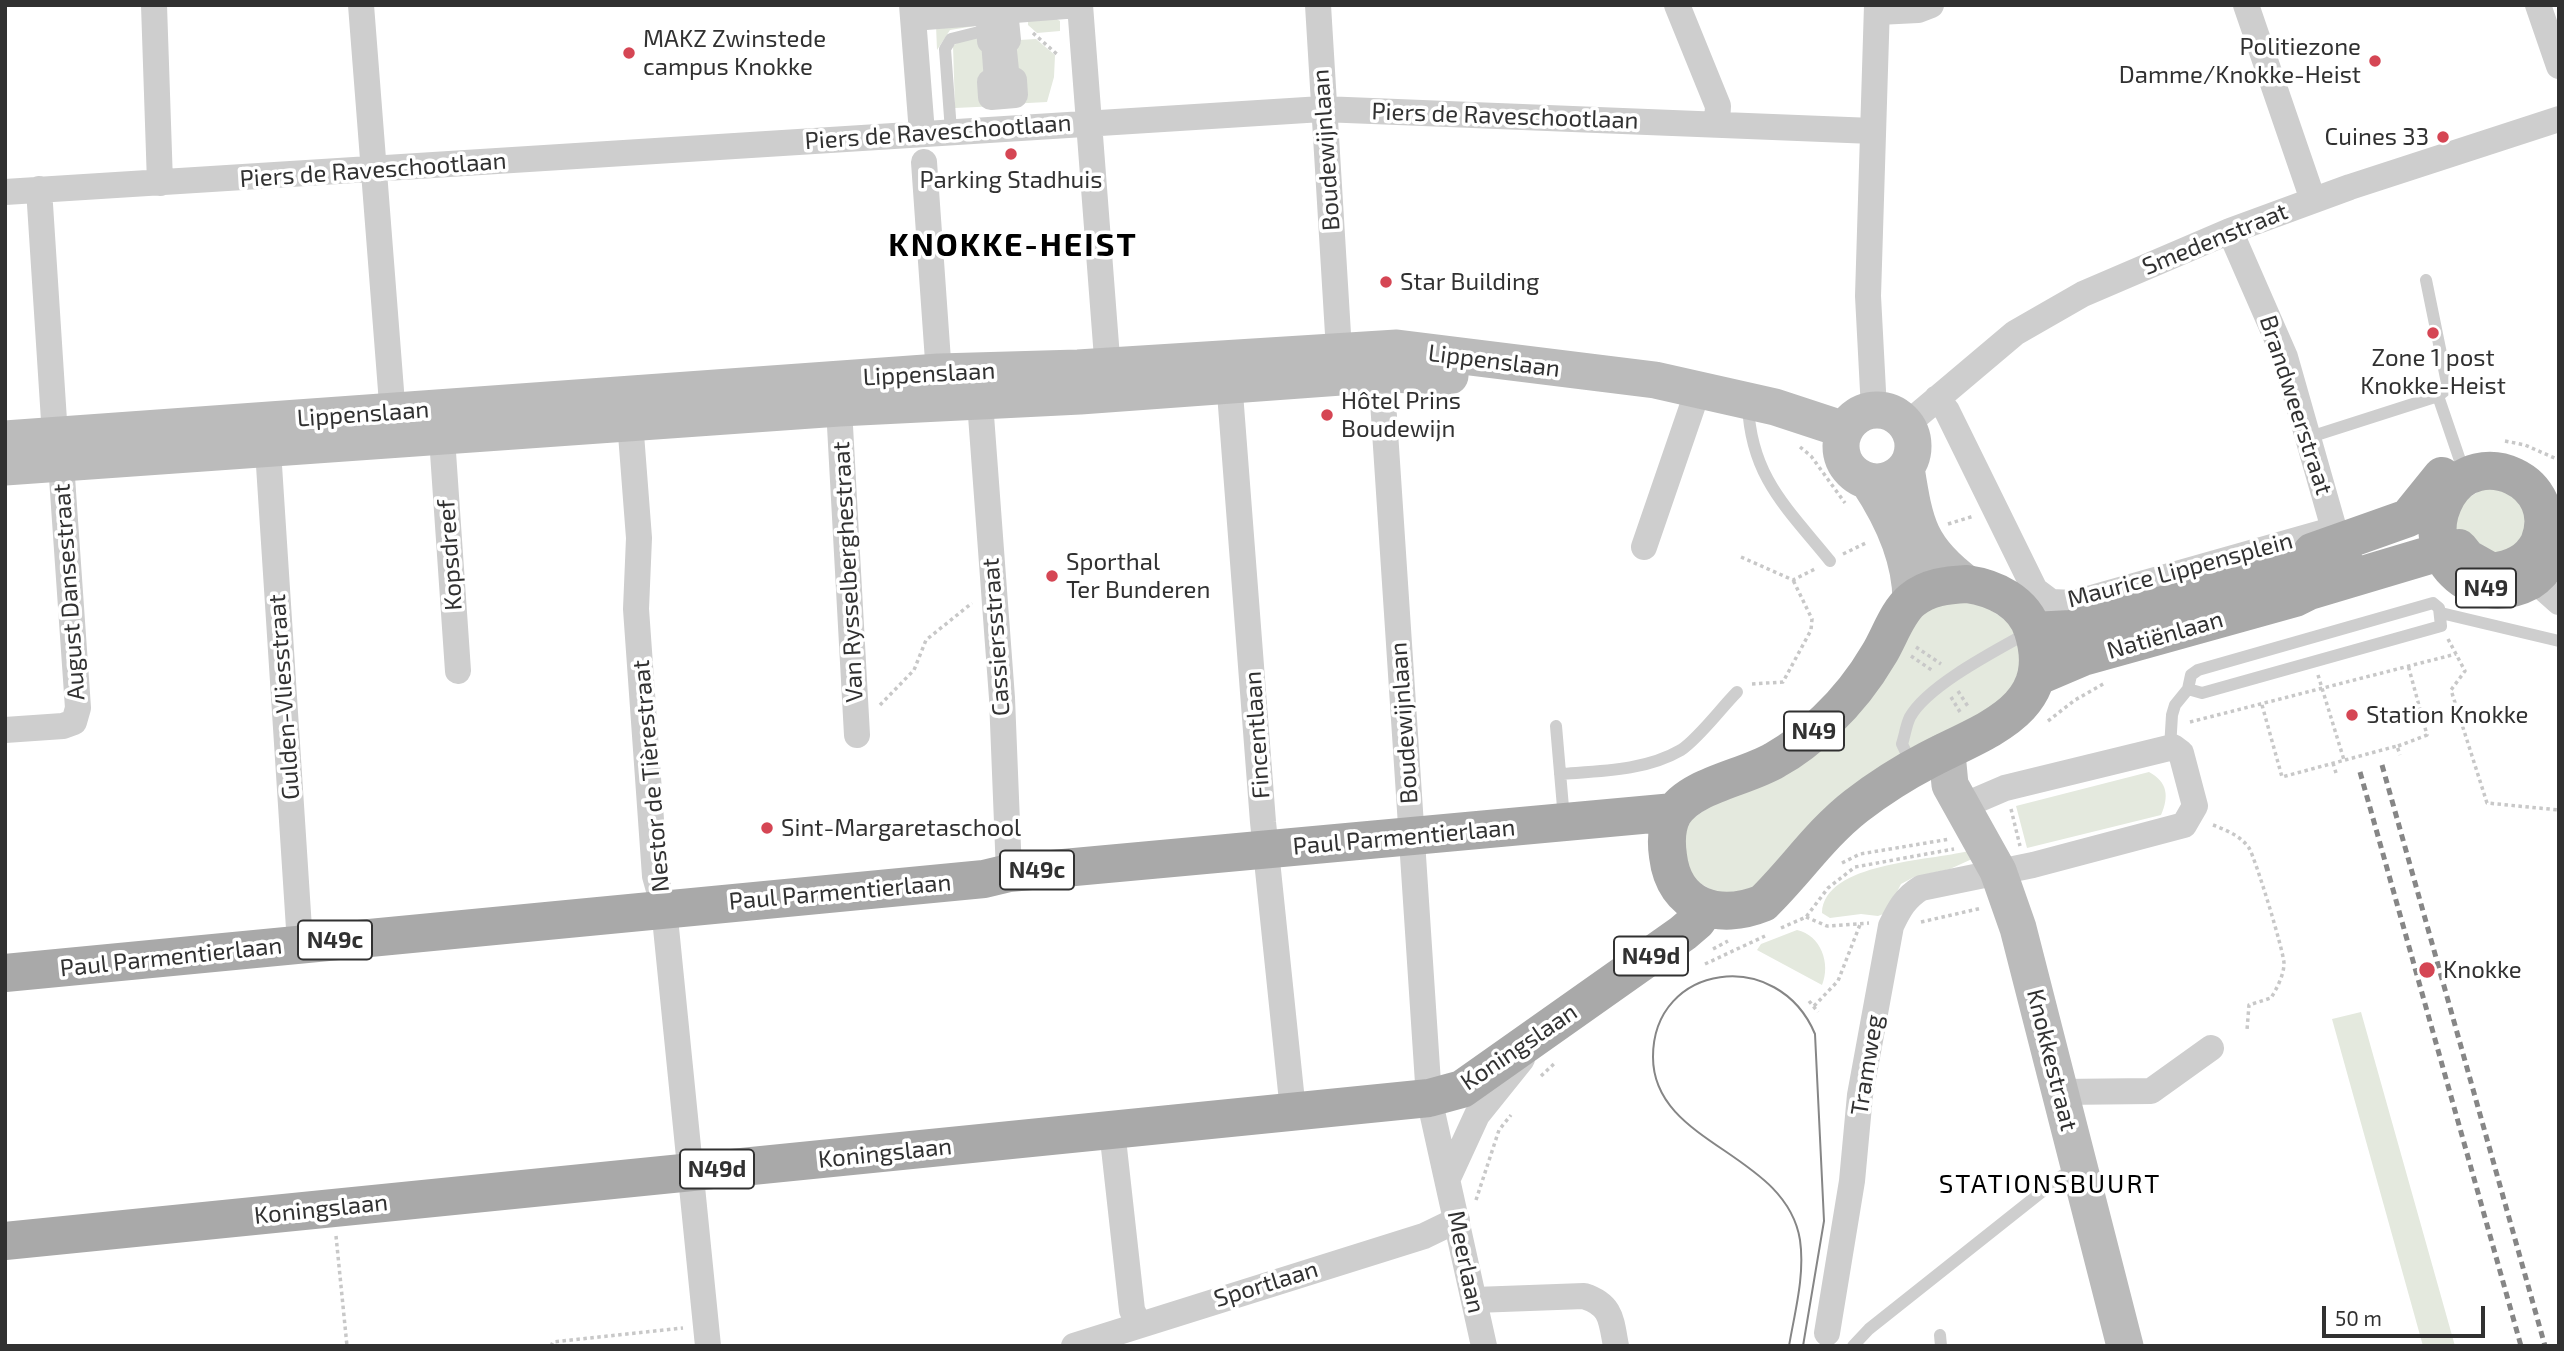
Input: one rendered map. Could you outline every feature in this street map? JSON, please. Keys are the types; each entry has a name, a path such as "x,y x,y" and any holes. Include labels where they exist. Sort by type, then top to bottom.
{"main road":[{"name":"Lippenslaan","path":"5,467 58,449 940,388 1109,380 1381,361 1655,380 1696,399 1867,429"},
{"name":"Lippenslaan","path":"5,439 58,449 268,450 394,427 442,438 607,426 631,421 839,408 940,388 980,402 1109,380"},
{"path":"1906,468 1895,478 1882,482 1868,481 1851,471 1867,429 1913,448 1906,468 1912,510 1928,548 1936,559 1967,583"},
{"name":"N49","path":"2435,542 2447,469 2463,469 2475,455 2498,454 2520,459 2551,537"},
{"path":"1868,481 1900,540 1911,582 1911,601"},
{"name":"Natiënlaan","path":"2036,677 2083,657 2292,584 2304,569 2418,535 2459,548 2479,566 2492,572 2520,565 2551,537"},
{"name":"Natiënlaan","path":"2292,584 2313,551 2336,536 2435,542"},
{"name":"Natiënlaan","path":"2033,631 2071,629 2292,584 2335,597 2435,568 2435,542"},
{"path":"1674,812 1667,827 1666,846 1672,877 1689,899 1705,909 1744,911 1763,903 1853,808 1952,798 2007,720 2026,700 2036,677 2037,654 2033,631 2025,615 2011,600 1990,588 1967,583 1930,590 1911,601"},
{"name":"N49","path":"1674,812 1692,794 1775,760 1826,721 1867,672 1911,601"},
{"name":"Knokkestraat","path":"1952,798 2010,863 2024,949 2125,1346"},
{"name":"Paul Parmentierlaan","path":"5,974 984,879 1009,873 1674,812"},
{"name":"Koningslaan","path":"5,1241 1429,1098 1462,1089 1555,1044 1697,921 1705,909"}],"street":[{"path":"154,5 160,183"},
{"path":"361,5 394,427"},
{"path":"922,133 913,12 1079,5 1109,380"},
{"name":"Boudewijnlaan","path":"1318,5 1322,109 1340,364"},
{"path":"1676,5 1718,106 1717,123"},
{"path":"1867,429 1872,131 1878,9 1918,10 1931,5"},
{"path":"2246,5 2314,200"},
{"path":"2538,5 2559,66"},
{"path":"1002,32 1002,81 1008,86 1003,96"},
{"name":"Piers de Raveschootlaan","path":"5,192 372,171 951,131 1322,109 1872,131"},
{"name":"Smedenstraat","path":"1867,429 1937,398 1957,385 2015,333 2046,313 2230,231 2314,200 2559,119"},
{"path":"924,162 940,388"},
{"name":"August Dansestraat","path":"5,730 63,726 74,722 78,708 39,189"},
{"name":"Brandweerstraat","path":"2230,231 2285,357 2310,437 2336,536"},
{"name":"Boudewijnlaan","path":"1381,361 1429,1098"},
{"name":"Fincentlaan","path":"1229,372 1265,849 1293,1111"},
{"name":"Maurice Lippensplein","path":"1937,398 1947,411 2035,590 2051,603 2074,603 2336,536"},
{"path":"1644,547 1696,399"},
{"name":"Cassiersstraat","path":"980,402 1002,698 1009,873"},
{"name":"Van Rysselberghestraat","path":"839,408 857,727"},
{"name":"Nestor de Tièrestraat","path":"631,421 639,538 636,608 655,876 664,908 708,1346"},
{"name":"Kopsdreef","path":"442,438 458,671"},
{"name":"Gulden-Vliesstraat","path":"268,450 300,944"},
{"path":"1952,798 2006,788 2170,748 2181,753 2195,806 2184,825 2010,863"},
{"name":"Tramweg","path":"1829,1339 1852,1181 1860,1094 1891,926 1908,895 1921,888 2010,863"},
{"name":"Meerlaan","path":"1448,1178 1476,1115 1555,1044"},
{"path":"2060,1091 2151,1091 2211,1048"},
{"name":"Meerlaan","path":"1429,1098 1484,1346"},
{"path":"1112,1130 1132,1310 1138,1323"},
{"name":"Sportlaan","path":"1074,1346 1138,1323 1424,1236 1457,1220"},
{"path":"1475,1300 1584,1296 1600,1301 1610,1314 1616,1346"}],"lane":[{"path":"951,131 945,49 951,39 1002,32"},
{"path":"2310,437 2438,396 2448,388 2426,280"},
{"path":"2438,396 2463,469"},
{"path":"1748,410 1767,483 1830,561"},
{"path":"2170,748 2175,705 2188,689 2191,675 2209,666 2434,603 2441,619"},
{"path":"2188,689 2202,693 2441,619 2559,641"},
{"path":"1952,798 1902,744 1910,717 1926,700 1972,664 2033,631"},
{"path":"1560,774 1617,769 1652,762 1682,749 1737,692"},
{"path":"1556,726 1564,823"},
{"path":"1853,1346 1869,1328 2063,1175 2080,1171"}],"path":[{"path":"1002,32 1060,57"},
{"path":"1737,692 1748,684 1783,682 1811,630 1812,619 1793,580"},
{"path":"857,727 870,717 914,670 926,640 982,595 993,594"},
{"path":"2441,619 2465,671 2451,690 2487,803 2559,810"},
{"path":"2190,722 2456,654"},
{"path":"2262,705 2282,777 2397,746 2427,734 2408,665"},
{"path":"2397,746 2400,755"},
{"path":"2333,763 2336,773"},
{"path":"1835,866 1860,854 1931,844 1952,798"},
{"path":"1705,964 1806,917 1828,888 1952,798"},
{"path":"2008,800 2010,863"},
{"path":"2191,816 2230,831 2248,846 2257,865 2284,962 2280,982 2271,998 2249,1005 2247,1030"},
{"path":"1814,1006 1838,981 1861,922"},
{"path":"1711,950 1734,938"},
{"path":"1809,1002 1818,1012"},
{"path":"1536,1080 1555,1044"},
{"path":"1457,1220 1477,1199 1482,1175 1499,1130 1514,1110"},
{"path":"333,1208 347,1346"},
{"path":"551,1346 553,1342 686,1327"}],"shaded area":[{"path":"1053,17 1060,21 1060,31 1037,33 1028,25 1028,18"},
{"path":"989,22 998,106 955,108 953,46 981,25 950,30 937,50 936,25"},
{"path":"1036,39 1055,55 1054,77 1047,102 1009,104 1003,41"},
{"path":"2496,480 2539,521 2499,561 2445,533 2447,512"},
{"path":"1964,593 2015,626 2022,661 2009,697 1758,887 1722,896 1686,875 1679,828 1750,779 1912,616"},
{"path":"2149,772 2160,780 2165,790 2161,815 2027,848 2016,806"},
{"path":"1968,851 1972,859 1950,869 1914,877 1901,884 1886,913 1878,916 1861,914 1830,918 1822,913 1827,896 1840,883 1859,874 1882,867"},
{"path":"1797,930 1812,938 1822,952 1825,968 1822,985 1757,950 1761,944"},
{"path":"2361,1012 2455,1346 2423,1346 2332,1019"}],"tram line":[{"path":"1789,1346 1801,1266 1800,1240 1790,1210 1771,1187 1674,1110 1659,1087 1653,1057 1658,1025 1673,1001 1695,985 1720,977 1747,978 1774,987 1797,1006 1815,1034 1824,1221 1803,1346"}],"railway":[{"path":"2382,765 2545,1346"},
{"path":"2360,772 2521,1346"}],"place":[{"name":"MAKZ Zwinstede campus Knokke","path":"629,53"},
{"name":"Politiezone Damme/Knokke-Heist","path":"2375,61"},
{"name":"Cuines 33","path":"2443,137"},
{"name":"Parking Stadhuis","path":"1011,154"},
{"name":"Star Building","path":"1386,282"},
{"name":"Zone 1 post Knokke-Heist","path":"2433,333"},
{"name":"Hôtel Prins Boudewijn","path":"1327,415"},
{"name":"Sporthal Ter Bunderen","path":"1052,576"},
{"name":"Station Knokke","path":"2352,715"},
{"name":"Sint-Margaretaschool","path":"767,828"},
{"name":"Knokke","path":"2427,970"}],"district":[{"name":"KNOKKE-HEIST","path":"1013,245"},
{"name":"STATIONSBUURT","path":"2050,1184"}]}
